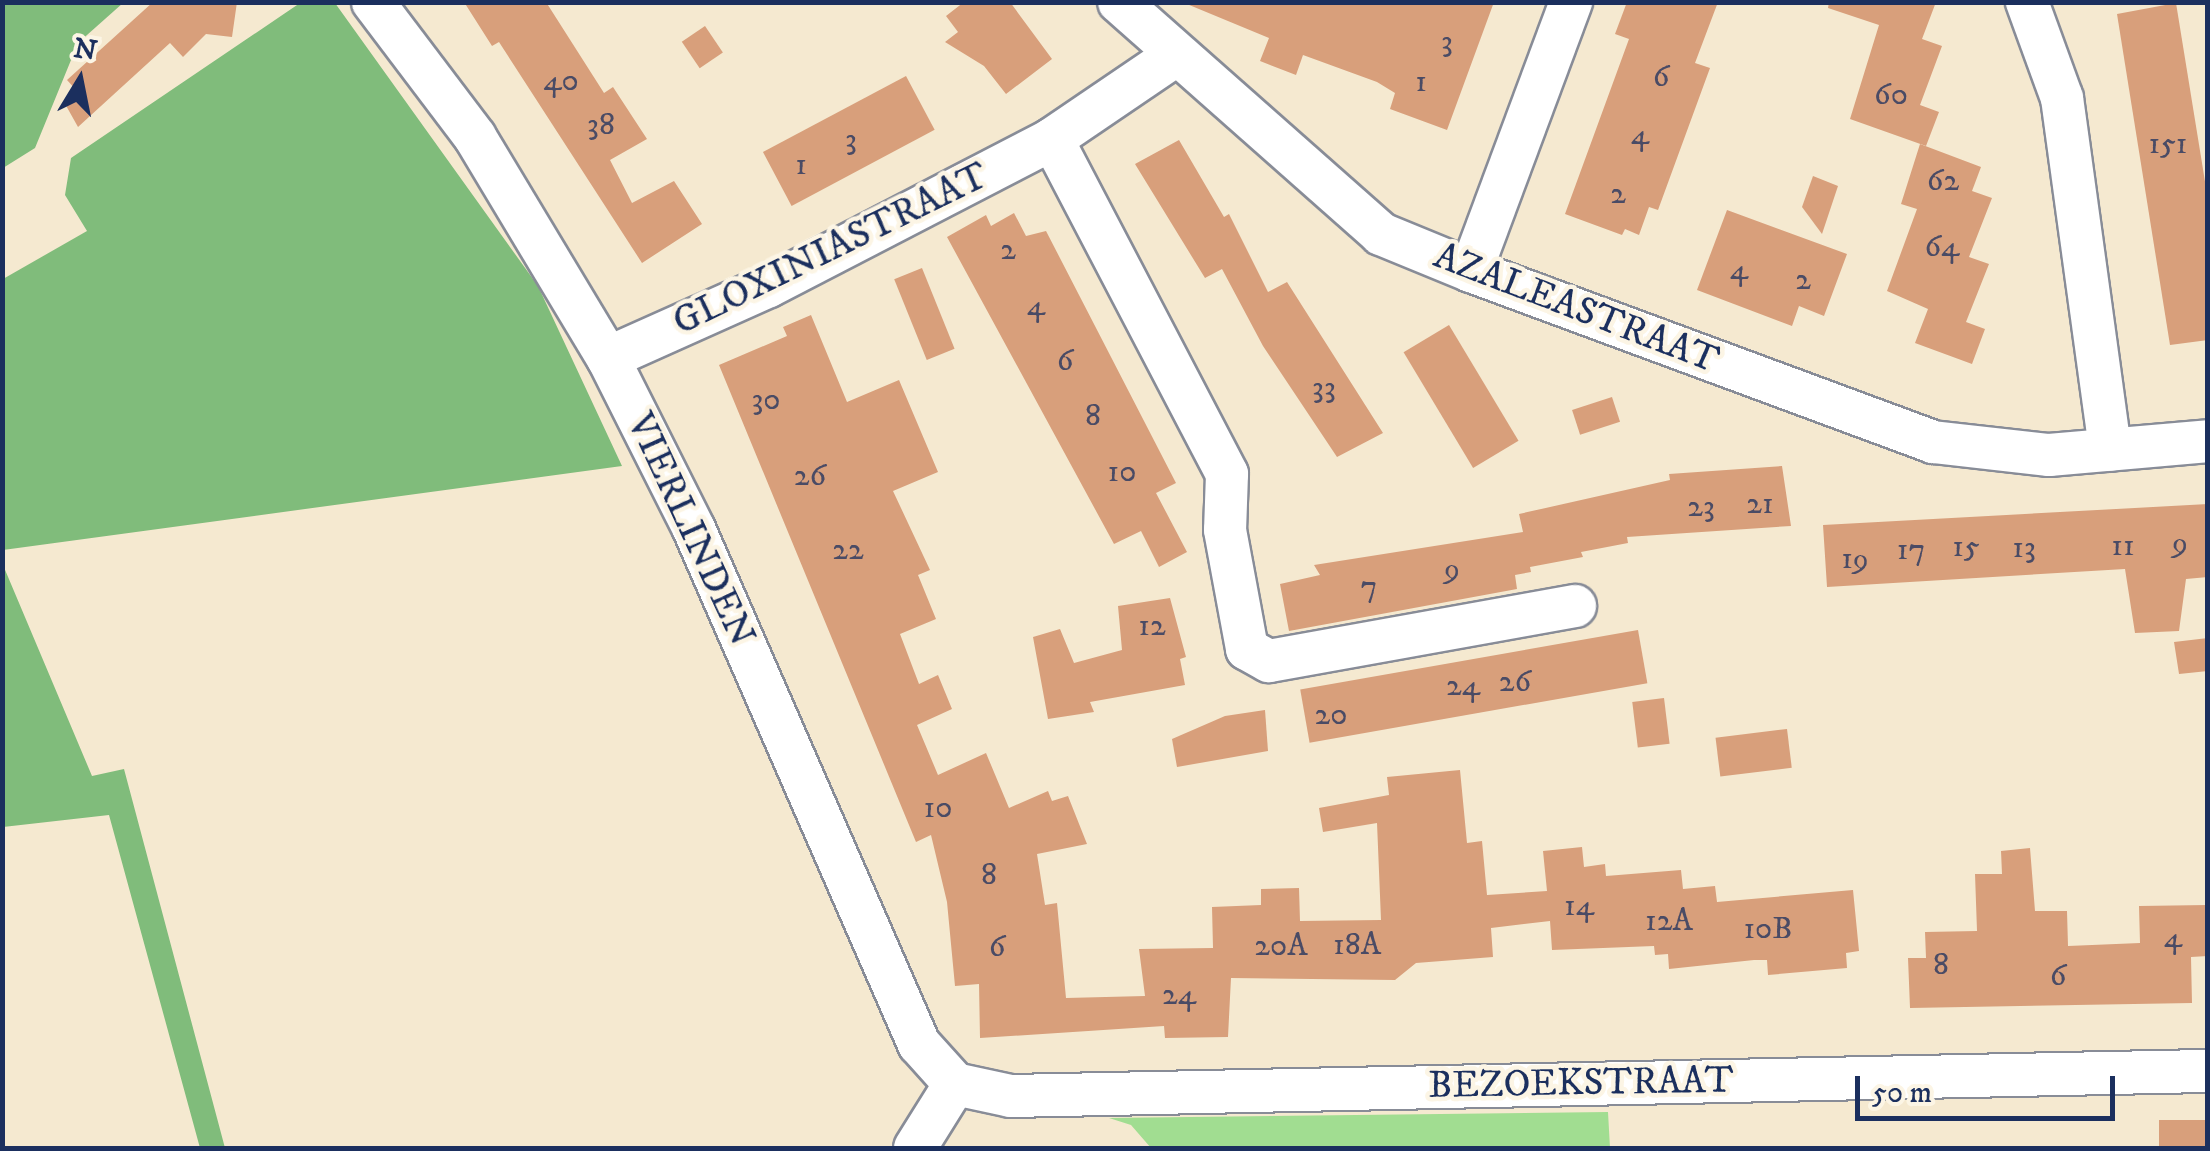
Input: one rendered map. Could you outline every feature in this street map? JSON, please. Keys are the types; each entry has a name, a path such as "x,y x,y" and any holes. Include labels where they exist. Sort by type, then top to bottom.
{"street":[{"name":"VIERLINDEN","path":"373,2 475,137 608,358 694,530 919,1044 955,1084"},
{"name":"AZALEASTRAAT","path":"1120,2 1174,56 1381,234 1471,272 1933,442 2049,455 2208,441"},
{"path":"1471,272 1571,2"},
{"path":"2026,2 2062,98 2110,450"},
{"name":"GLOXINIASTRAAT","path":"608,358 769,286 1052,139 1174,56"},
{"path":"1052,139 1227,474 1225,530 1247,649 1270,661 1574,606"},
{"name":"BEZOEKSTRAAT","path":"955,1084 1011,1096 2208,1070"},
{"path":"915,1148 955,1084"}],"green space":[{"path":"3,2 123,3 78,43 35,148 3,168"},
{"path":"300,3 335,3 538,286 622,466 3,550 3,279 87,231 65,195 71,158"},
{"path":"3,565 92,776 124,769 225,1148 200,1148 109,815 3,827"},
{"path":"1608,1112 1610,1148 1151,1148 1131,1125 1109,1118"}],"building":[{"path":"153,2 237,2 232,37 206,34 183,57 170,43 78,127 64,102 77,91 67,80"},
{"path":"464,2 546,2 604,93 613,87 647,139 610,160 632,203 674,181 702,224 642,263 499,42 492,46"},
{"path":"964,2 1010,2 1052,59 1006,94 984,66 945,42 958,32 946,16"},
{"path":"1182,2 1494,2 1447,130 1390,109 1395,93 1377,82 1303,55 1296,75 1260,61 1269,38"},
{"path":"1627,2 1718,2 1695,63 1710,68 1658,210 1649,207 1639,235 1625,229 1622,235 1565,214 1629,39 1615,34"},
{"path":"1829,2 1936,2 1922,39 1942,46 1920,105 1939,112 1926,146 1850,119 1879,25 1828,8"},
{"path":"2176,3 2208,200 2208,340 2170,345 2117,14"},
{"path":"705,26 723,53 700,68 682,42"},
{"path":"906,76 935,130 792,206 763,152"},
{"path":"1179,140 1224,217 1229,214 1268,292 1287,282 1383,433 1337,457 1263,346 1222,269 1205,278 1135,164"},
{"path":"1920,144 1981,167 1972,191 1992,198 1969,257 1989,264 1966,322 1985,329 1972,364 1915,343 1928,309 1887,291 1917,209 1901,204"},
{"path":"1813,176 1838,186 1822,234 1802,207"},
{"path":"1727,210 1847,254 1824,316 1799,306 1792,326 1697,290"},
{"path":"1014,213 1026,236 1046,231 1176,483 1156,493 1187,552 1159,567 1141,531 1114,544 947,237 986,215 991,226"},
{"path":"922,268 955,349 927,360 894,279"},
{"path":"811,315 847,402 899,380 938,472 893,491 930,570 918,575 936,619 900,634 919,684 938,675 952,709 917,725 938,775 986,753 1009,808 1048,791 1052,801 1068,796 1087,844 1037,854 1045,905 1057,903 1066,998 1145,996 1139,949 1213,948 1212,907 1261,905 1261,889 1299,888 1300,921 1381,920 1377,823 1323,832 1319,808 1389,795 1387,777 1460,770 1467,843 1482,841 1487,895 1547,891 1543,851 1582,847 1584,867 1605,864 1606,876 1681,870 1683,889 1715,886 1717,902 1853,890 1859,951 1846,953 1847,968 1768,975 1767,960 1754,960 1669,969 1668,954 1655,955 1654,946 1552,950 1550,921 1491,928 1493,957 1416,963 1395,980 1231,978 1228,1037 1165,1038 1164,1026 980,1038 979,984 955,986 947,902 931,835 916,842 719,365 787,336 783,327"},
{"path":"1449,325 1519,441 1473,468 1404,352"},
{"path":"1612,397 1620,422 1580,435 1572,410"},
{"path":"1782,466 1791,526 1627,537 1628,543 1581,552 1583,557 1530,567 1531,572 1515,575 1517,589 1289,631 1280,584 1320,575 1314,565 1523,532 1519,514 1670,480 1669,474"},
{"path":"2208,504 2208,577 2186,579 2179,631 2135,633 2125,569 1827,587 1823,525"},
{"path":"1170,598 1186,657 1180,659 1185,685 1090,702 1094,712 1048,719 1033,637 1060,629 1074,663 1122,650 1118,606"},
{"path":"1638,630 1647,683 1310,743 1300,690"},
{"path":"2208,638 2208,671 2179,674 2174,642"},
{"path":"1664,698 1670,744 1638,748 1632,702"},
{"path":"1265,710 1268,751 1177,767 1172,739 1225,716"},
{"path":"1787,729 1792,768 1720,776 1716,738"},
{"path":"2030,848 2035,911 2067,911 2068,946 2140,943 2139,906 2207,905 2208,956 2191,957 2192,1003 1910,1008 1908,958 1926,958 1925,932 1977,931 1975,874 2002,874 2001,851"},
{"path":"2159,1120 2208,1120 2208,1148 2159,1148"}]}
